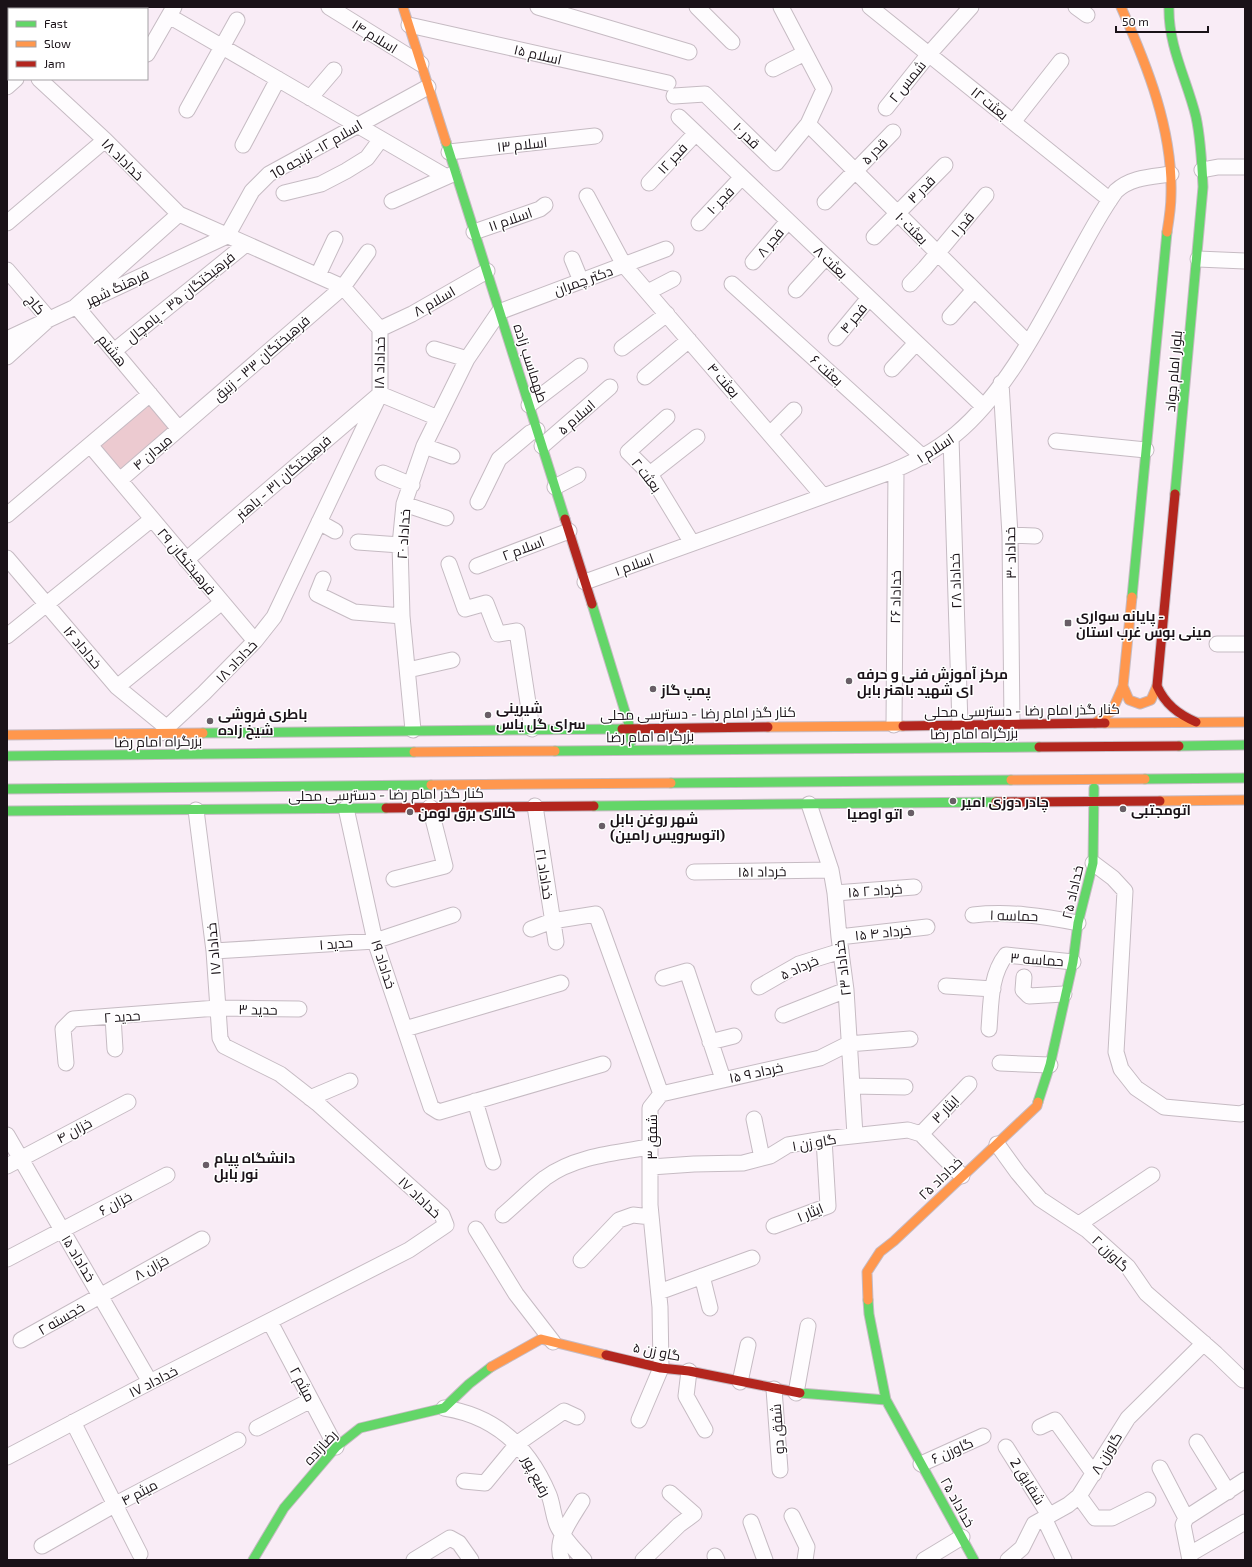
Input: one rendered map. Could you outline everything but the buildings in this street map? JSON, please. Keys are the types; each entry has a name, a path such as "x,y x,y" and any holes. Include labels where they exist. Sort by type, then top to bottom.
{"main road":[{"name":"طهماسب زاده","path":"403,7 449,152 450,175 474,232 487,271 630,728 631,750"},
{"name":"بلوار امام جواد","path":"1095,723 1112,711 1123,686 1174,174 1163,121 1143,55 1122,7"},
{"name":"بلوار امام جواد","path":"1158,686 1203,197 1198,170 1196,118 1170,25 1169,7"},
{"path":"1123,686 1126,696 1133,703 1138,704 1152,700 1158,686"},
{"path":"1158,686 1162,696 1174,710 1185,718 1197,722"},
{"name":"کنار گذر امام رضا - دسترسی محلی","path":"7,735 164,730 343,731 1245,722"},
{"path":"798,749 856,726"},
{"path":"343,731 399,752"},
{"name":"بزرگراه امام رضا","path":"7,756 1245,745"},
{"path":"7,789 139,788 249,798 864,781 1245,778"},
{"name":"خداداد ۲۵","path":"974,1560 886,1400 869,1314 867,1272 880,1252 894,1241 1037,1106 1050,1065 1064,994 1073,962 1078,923 1093,863 1095,801 1094,779"},
{"path":"864,781 926,803"},
{"path":"71,811 139,788"},
{"name":"کنار گذر امام رضا - دسترسی محلی","path":"7,811 196,810 249,798 346,808 1245,800"},
{"name":"گاو زن ۵","path":"444,1408 468,1384 497,1362 541,1339 661,1368 689,1371 796,1393 886,1400"},
{"name":"رضازاده","path":"254,1560 284,1508 336,1447 360,1428 444,1408"}],"street":[{"name":"اسلام ۱۴","path":"329,7 421,64"},
{"path":"538,7 689,52"},
{"path":"697,7 732,42"},
{"path":"781,7 824,88 808,124"},
{"name":"بعثت ۱۲","path":"870,7 1110,200"},
{"name":"شمس ۲","path":"886,108 929,54 971,7"},
{"path":"148,52 171,12 222,47 357,125 450,175"},
{"path":"187,110 237,20"},
{"name":"اسلام ۱۵","path":"409,25 671,90"},
{"path":"773,69 805,53"},
{"path":"1013,122 1061,61"},
{"path":"310,98 334,70"},
{"path":"243,145 278,79"},
{"path":"7,87 15,80"},
{"name":"خداداد ۱۸","path":"42,80 179,214 343,287 380,329 380,394 274,617 255,642 204,693 164,730"},
{"name":"اسلام ۱۲- ترنجه 10","path":"226,236 252,191 268,174 428,87"},
{"name":"قدر ۱۰","path":"671,90 705,94 776,163 808,124"},
{"name":"بعثت ۸","path":"679,118 983,406"},
{"name":"بعثت ۱۰","path":"808,124 1028,343"},
{"name":"قدر ۵","path":"825,202 893,132"},
{"name":"فجر ۱۲","path":"649,184 696,133"},
{"name":"اسلام ۱۳","path":"449,152 595,136"},
{"path":"284,193 321,184 346,171 367,158 381,138"},
{"path":"7,224 105,140"},
{"name":"قدر ۳","path":"874,237 945,165"},
{"path":"1198,170 1218,167 1245,167"},
{"name":"اسلام ۱","path":"585,582 896,470 923,457 951,438 963,428 983,406 1001,383 1028,343 1116,191 1130,181 1174,174"},
{"path":"392,201 450,175"},
{"name":"فجر ۱۰","path":"699,223 742,177"},
{"name":"قدر ۱","path":"910,284 986,195"},
{"name":"بعثت ۴","path":"587,196 624,265 823,496"},
{"name":"اسلام ۱۱","path":"474,232 540,209 545,205"},
{"path":"76,306 179,214"},
{"name":"فجر ۸","path":"753,262 788,221"},
{"name":"فرهنگ شهر","path":"7,339 226,236"},
{"path":"318,275 335,239"},
{"name":"فرهیختگان ۳۵ - پامچال","path":"114,351 246,244"},
{"name":"دکتر چمران","path":"499,312 666,249"},
{"name":"فرهیختگان ۳۳ - زنبق","path":"179,429 343,287 368,252"},
{"path":"796,290 826,257"},
{"path":"572,259 581,281"},
{"path":"1198,259 1245,261"},
{"name":"کاج","path":"7,270 49,319"},
{"name":"اسلام ۸","path":"380,329 412,314 487,271"},
{"path":"648,292 673,279"},
{"name":"بعثت ۶","path":"732,284 923,457"},
{"path":"950,317 974,290"},
{"name":"فجر ۴","path":"836,338 869,298"},
{"name":"هشتم","path":"76,306 150,394"},
{"name":"خداداد ۲۰","path":"413,730 402,616 400,545 404,504 412,485 424,446 467,359 499,312"},
{"path":"622,348 667,314"},
{"path":"7,357 49,319"},
{"path":"645,377 689,340"},
{"path":"892,369 916,343"},
{"path":"434,349 467,359"},
{"path":"529,405 580,366"},
{"name":"خداداد ۳۰","path":"1001,383 1010,536 1012,724"},
{"name":"اسلام ۵","path":"542,446 610,387"},
{"path":"7,515 150,394"},
{"name":"میدان ۴","path":"90,445 120,480 179,429 150,394"},
{"path":"380,394 438,418"},
{"name":"فرهیختگان ۳۱ - باهنر","path":"186,560 380,394"},
{"path":"770,434 794,410"},
{"name":"بعثت ۲","path":"667,417 628,452 650,474 692,543"},
{"path":"478,502 499,459 530,433 537,430"},
{"path":"650,474 697,437"},
{"name":"خداداد ۲۸","path":"951,438 960,725"},
{"path":"1056,441 1146,450"},
{"path":"424,446 452,456"},
{"name":"خداداد ۲۶","path":"894,725 896,470"},
{"path":"383,473 412,485"},
{"path":"555,487 578,475"},
{"name":"فرهیختگان ۲۹","path":"120,480 255,642"},
{"path":"404,504 446,518"},
{"path":"7,636 152,519"},
{"path":"319,522 335,531"},
{"name":"اسلام ۲","path":"477,566 569,531"},
{"path":"1010,536 1035,536"},
{"path":"358,542 400,545"},
{"name":"خداداد ۱۶","path":"7,558 117,687 164,730"},
{"path":"449,564 465,609 486,603 498,634 516,631 532,729"},
{"path":"322,579 317,594 354,612 402,616"},
{"path":"117,687 222,602"},
{"path":"1218,644 1245,644"},
{"path":"408,670 452,660"},
{"name":"خداداد ۲۳","path":"809,804 831,870 835,893 846,990 848,1044 855,1135"},
{"name":"خداداد ۲۱","path":"535,806 556,942"},
{"path":"394,879 445,866 430,807"},
{"name":"خداداد ۱۹","path":"346,808 376,941 431,1107 439,1112 475,1101"},
{"name":"خداداد ۱۷","path":"7,1457 150,1382 409,1250 446,1225 442,1215 310,1098 280,1074 224,1046 220,1038 214,951 196,810"},
{"path":"1093,863 1113,878 1125,891 1116,1052 1121,1069 1136,1088 1164,1107 1241,1114 1245,1112"},
{"name":"۱۵خرداد ۱","path":"694,872 831,870"},
{"name":"۱۵ خرداد ۲","path":"835,893 914,887"},
{"name":"حماسه ۱","path":"973,915 993,913 1036,915 1078,923"},
{"name":"شفق ۳","path":"531,929 552,921 596,914 661,1094 650,1108 651,1217 659,1292 661,1368"},
{"name":"حدید ۱","path":"214,951 376,941 453,915"},
{"name":"۱۵ خرداد ۴","path":"840,944 928,927"},
{"name":"خرداد ۵","path":"759,987 799,964 840,944"},
{"name":"حماسه ۳","path":"989,1029 993,989 998,965 1006,955 1073,962"},
{"path":"663,978 687,971 723,1079"},
{"path":"1024,977 1023,990 1028,996 1064,994"},
{"path":"405,1029 561,983"},
{"path":"946,986 993,989"},
{"path":"782,1015 846,990"},
{"name":"حدید ۳","path":"217,1008 299,1009"},
{"name":"حدید ۲","path":"66,1062 63,1030 73,1020 217,1008"},
{"path":"113,1017 115,1049"},
{"path":"710,1042 734,1036"},
{"path":"848,1044 910,1039"},
{"name":"۱۵ خرداد ۹","path":"661,1094 820,1058 848,1044"},
{"path":"1000,1063 1050,1065"},
{"path":"493,1162 475,1101 603,1064"},
{"path":"310,1098 350,1081"},
{"name":"ایثار ۳","path":"921,1134 969,1084"},
{"path":"852,1086 905,1087"},
{"name":"خزان ۴","path":"7,1166 128,1102"},
{"path":"754,1119 762,1158"},
{"name":"گاو زن ۱","path":"651,1167 743,1163 770,1156 788,1145 824,1139 908,1130 921,1134"},
{"path":"921,1134 962,1176"},
{"name":"خداداد ۱۵","path":"7,1135 150,1382"},
{"name":"ایثار ۱","path":"774,1226 828,1206 824,1139"},
{"name":"گاوزن ۲","path":"997,1144 1018,1173 1040,1198 1079,1224 1128,1267 1146,1294 1204,1343 1243,1380"},
{"path":"503,1215 546,1178 567,1166 596,1156 650,1147"},
{"name":"خزان ۶","path":"7,1259 63,1231 167,1174"},
{"path":"1079,1224 1152,1175"},
{"path":"581,1260 619,1220 633,1215 651,1217"},
{"path":"476,1229 516,1294 552,1342"},
{"name":"خزان ۸","path":"100,1295 202,1239"},
{"path":"659,1292 752,1258"},
{"path":"702,1276 710,1308"},
{"name":"خجسته ۲","path":"21,1340 100,1295"},
{"name":"میثم ۲","path":"270,1322 336,1447"},
{"path":"796,1393 808,1326"},
{"name":"گاوزن ۸","path":"1008,1560 1022,1548 1034,1524 1068,1505 1079,1496 1128,1418 1204,1343"},
{"path":"740,1382 748,1345"},
{"path":"639,1420 661,1368"},
{"path":"689,1371 686,1396 704,1430"},
{"name":"شفق دو","path":"774,1389 780,1470"},
{"path":"257,1428 311,1400"},
{"name":"رفیع پور","path":"444,1408 463,1411 494,1425 518,1443 535,1465 549,1496 558,1527 584,1560"},
{"path":"464,1481 485,1483 518,1443 564,1410 577,1417"},
{"path":"1040,1427 1055,1420 1094,1474"},
{"path":"73,1422 140,1554"},
{"name":"گاوزن ۶","path":"921,1464 983,1436"},
{"name":"میثم ۴","path":"42,1546 114,1505 238,1440"},
{"path":"1197,1442 1228,1492"},
{"name":"شقایق 2","path":"1006,1447 1046,1517 1064,1560"},
{"path":"1160,1468 1186,1518"},
{"path":"1245,1480 1186,1518 1183,1525 1190,1557 1245,1522"},
{"path":"643,1560 679,1525 694,1514 670,1493"},
{"path":"1079,1496 1095,1518 1112,1518 1148,1500"},
{"path":"562,1560 558,1552 563,1534 582,1501"},
{"path":"792,1516 807,1547 805,1560"},
{"path":"751,1522 765,1560"},
{"path":"924,1560 962,1537"},
{"path":"414,1560 450,1538 459,1543 471,1560"}],"shaded area":[{"path":"149,403 170,429 120,472 98,446"}],"traffic: fast":[{"path":"1169,7 1175,49 1198,126 1203,187 1175,494"},
{"path":"446,142 565,519"},
{"path":"1132,597 1167,232"},
{"path":"592,604 630,728 631,742"},
{"path":"203,733 622,729"},
{"path":"1179,746 1245,745"},
{"path":"555,751 1039,747"},
{"path":"7,756 414,752"},
{"path":"1145,779 1245,778"},
{"path":"671,783 1011,780"},
{"path":"7,789 431,785"},
{"path":"1038,1102 1050,1065 1073,962 1078,923 1093,863 1094,788"},
{"path":"594,806 996,802"},
{"path":"7,811 386,808"},
{"path":"868,1300 869,1314 886,1400 974,1560"},
{"path":"253,1560 284,1508 336,1447 360,1428 444,1408 469,1384 491,1367"},
{"path":"800,1393 886,1400"}],"traffic: slow":[{"path":"403,7 446,142"},
{"path":"1121,7 1149,75 1163,122 1168,146 1171,205 1167,232"},
{"path":"1095,723 1112,711 1123,686 1132,597"},
{"path":"1123,686 1129,700 1140,704 1151,700 1157,686"},
{"path":"1105,723 1245,722"},
{"path":"768,727 903,726"},
{"path":"7,735 203,733"},
{"path":"414,752 555,751"},
{"path":"1011,780 1145,779"},
{"path":"431,785 671,783"},
{"path":"1160,801 1245,800"},
{"path":"868,1300 867,1272 880,1252 894,1241 1037,1106 1038,1102"},
{"path":"491,1367 541,1339 606,1355"}],"traffic: jam":[{"path":"1175,494 1157,686 1164,698 1173,708 1183,716 1196,722"},
{"path":"565,519 592,604"},
{"path":"903,726 1105,723"},
{"path":"622,729 768,727"},
{"path":"1039,747 1179,746"},
{"path":"996,802 1160,801"},
{"path":"386,808 594,806"},
{"path":"606,1355 661,1368 689,1371 800,1393"}],"place":[{"name":"پایانه سواری - مینی بوس غرب استان","path":"1068,623"},
{"name":"مرکز آموزش فنی و حرفه ای شهید باهنر بابل","path":"849,681"},
{"name":"پمپ گاز","path":"653,689"},
{"name":"شیرینی سرای گل یاس","path":"488,715"},
{"name":"باطری فروشی شیخ زاده","path":"210,721"},
{"name":"چادر دوزی امیر","path":"953,801"},
{"name":"اتومجتبی","path":"1123,809"},
{"name":"کالای برق لومن","path":"410,812"},
{"name":"اتو اوصیا","path":"911,813"},
{"name":"شهر روغن بابل (اتوسرویس رامین)","path":"602,826"},
{"name":"دانشگاه پیام نور بابل","path":"206,1165"}]}
